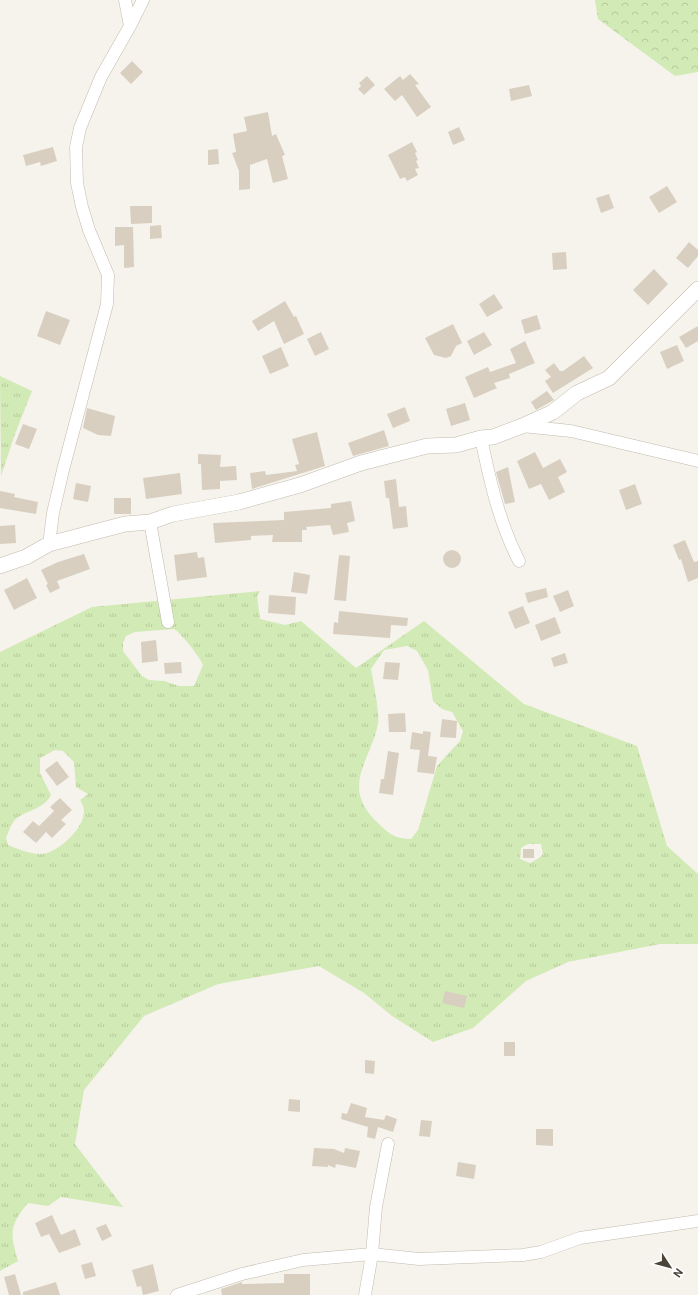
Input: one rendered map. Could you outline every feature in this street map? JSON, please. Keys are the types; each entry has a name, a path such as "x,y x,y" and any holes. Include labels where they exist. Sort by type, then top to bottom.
{"street":[{"path":"125,0 130,26"},
{"path":"49,544 53,513 63,470 107,304 108,275 89,230 82,207 77,183 76,148 80,128 101,77 143,0"},
{"path":"0,566 26,557 49,544 125,524 150,522 173,514 239,502 300,485 361,463 427,446 456,445 481,438 493,437 522,426 553,412 577,393 609,378 662,328 698,289"},
{"path":"522,426 571,431 698,461"},
{"path":"481,438 496,504 507,538 519,561"},
{"path":"150,522 168,622"},
{"path":"365,1295 372,1254 376,1206 388,1144"},
{"path":"177,1295 242,1274 290,1262 311,1259 372,1254 419,1259 522,1255 541,1252 580,1238 698,1221"}],"green space":[{"path":"595,0 698,0 698,72 675,76 598,19"},
{"path":"0,376 32,391 15,434 1,476"},
{"path":"260,591 257,596 260,619 285,625 301,621 356,668 424,621 524,704 637,746 667,846 698,874 698,944 660,944 568,962 526,981 473,1028 433,1042 392,1016 364,993 319,966 218,984 144,1016 84,1090 75,1144 123,1207 61,1197 48,1206 28,1203 14,1224 13,1236 18,1261 0,1271 0,652 92,607","holes":["174,629 177,631 194,651 203,665 194,686 179,686 164,681 149,680 142,676 123,651 123,643 126,636 135,632","407,646 417,651 428,670 433,701 442,709 452,712 463,731 460,741 437,766 418,830 411,839 393,835 379,824 367,811 361,798 359,786 360,775 378,724 377,705 371,669 384,650","55,750 63,751 74,762 76,787 88,794 80,800 84,811 83,817 76,830 59,847 43,854 27,852 8,845 6,838 17,818 41,806 51,795 40,773 40,758","528,844 541,844 543,854 530,863 520,859 521,848"]}],"building":[{"path":"132,61 143,72 131,84 120,73"},
{"path":"410,74 419,84 415,85 431,107 417,117 402,95 395,101 384,89 400,76 403,80"},
{"path":"367,76 375,85 364,95 358,89 361,86 359,83"},
{"path":"529,85 532,96 511,101 509,89"},
{"path":"268,112 272,136 276,134 285,155 282,156 288,179 273,183 267,159 250,165 250,189 239,190 239,171 232,153 236,152 233,134 247,131 244,117"},
{"path":"459,127 465,140 453,145 448,132"},
{"path":"412,142 417,152 415,153 418,160 416,161 419,168 415,169 418,175 407,181 405,177 400,179 388,155"},
{"path":"53,147 57,161 41,166 40,162 26,166 23,155"},
{"path":"218,149 219,164 208,165 208,150"},
{"path":"667,186 677,202 659,213 649,197"},
{"path":"609,194 614,208 601,213 596,198"},
{"path":"130,206 152,206 152,223 131,224"},
{"path":"161,225 162,238 150,239 150,226"},
{"path":"115,227 133,227 134,267 124,268 124,245 115,246"},
{"path":"689,242 698,250 698,256 688,268 676,258"},
{"path":"566,252 567,269 553,270 552,253"},
{"path":"654,269 668,284 648,305 633,290"},
{"path":"494,294 503,308 487,317 479,304"},
{"path":"285,301 294,317 296,316 304,334 284,344 274,321 258,331 252,321"},
{"path":"46,311 70,320 60,345 37,336"},
{"path":"537,315 541,329 525,334 521,320"},
{"path":"453,324 462,343 456,346 451,356 446,358 434,355 425,338"},
{"path":"698,326 698,341 686,348 679,337"},
{"path":"321,332 329,349 315,356 307,339"},
{"path":"484,332 492,345 474,355 467,341"},
{"path":"525,341 535,363 509,374 510,378 494,383 497,388 474,398 465,377 488,367 490,372 516,363 510,349"},
{"path":"677,345 684,361 667,369 660,352"},
{"path":"281,347 289,366 270,374 262,356"},
{"path":"584,356 593,368 553,393 545,381 551,377 545,370 554,363 560,371 563,371"},
{"path":"547,391 554,400 536,410 531,402"},
{"path":"465,403 470,420 451,426 446,409"},
{"path":"405,407 410,421 393,428 387,414"},
{"path":"87,408 115,416 111,436 98,435 83,428"},
{"path":"23,424 37,429 29,449 15,444"},
{"path":"384,430 389,446 353,456 348,443"},
{"path":"317,432 325,466 252,489 250,473 265,471 266,475 297,471 295,465 299,464 292,439"},
{"path":"535,452 543,468 560,459 567,472 558,477 565,492 549,500 541,484 529,489 517,461"},
{"path":"198,454 221,455 220,467 236,466 237,480 220,481 220,489 202,490 201,464 198,464"},
{"path":"508,467 515,502 505,504 496,472"},
{"path":"180,473 182,494 146,499 143,478"},
{"path":"396,479 399,507 406,506 408,527 393,529 389,498 386,498 384,481"},
{"path":"76,483 91,486 88,502 73,499"},
{"path":"635,484 642,504 626,510 619,490"},
{"path":"0,491 15,494 14,497 38,502 36,514 0,508"},
{"path":"114,498 131,498 131,514 114,514"},
{"path":"351,501 355,521 347,523 349,532 333,535 330,525 306,527 307,530 302,530 302,542 272,542 273,535 251,536 251,540 215,543 213,523 284,520 284,512 331,508 331,504"},
{"path":"15,525 16,543 0,544 0,526"},
{"path":"685,540 694,562 698,561 698,578 688,582 681,559 679,560 673,545"},
{"path":"448,550 456,550 461,555 459,566 456,568 448,568 443,563 443,555"},
{"path":"197,552 198,558 204,557 207,577 177,581 174,555"},
{"path":"84,554 90,569 57,581 60,588 50,593 46,585 48,584 41,570 58,562"},
{"path":"339,555 350,556 346,601 334,600"},
{"path":"294,572 310,575 307,594 291,592"},
{"path":"27,578 37,598 14,610 4,590"},
{"path":"546,588 548,597 528,603 525,593"},
{"path":"568,590 574,606 560,612 553,596"},
{"path":"269,595 296,597 295,615 268,613"},
{"path":"523,606 530,623 515,629 508,612"},
{"path":"339,611 408,618 407,626 391,625 390,638 333,634 334,622 338,623"},
{"path":"555,617 561,633 541,641 535,625"},
{"path":"156,640 158,661 142,663 141,642"},
{"path":"565,653 568,663 554,667 551,658"},
{"path":"181,662 182,673 165,674 164,663"},
{"path":"385,662 400,663 398,680 383,679"},
{"path":"405,713 406,732 389,732 388,714"},
{"path":"442,719 457,721 456,738 440,737"},
{"path":"423,731 431,732 428,756 437,757 434,774 417,772 420,750 410,749 412,732 423,734"},
{"path":"388,751 399,753 393,795 379,793 381,779 384,779"},
{"path":"57,761 69,777 57,786 45,770"},
{"path":"60,798 72,810 61,820 66,824 52,838 46,832 36,843 23,832 33,821 39,826 54,811 50,807"},
{"path":"523,849 534,849 534,858 523,858"},
{"path":"445,991 467,996 464,1008 442,1003"},
{"path":"504,1042 515,1042 515,1056 504,1056"},
{"path":"365,1060 375,1061 374,1074 365,1073"},
{"path":"289,1099 300,1100 300,1112 288,1111"},
{"path":"351,1103 367,1108 365,1117 384,1120 386,1115 397,1119 393,1132 378,1127 375,1139 367,1137 368,1127 341,1119 342,1113 347,1114"},
{"path":"421,1120 432,1121 430,1137 419,1136"},
{"path":"536,1129 553,1129 553,1146 536,1145"},
{"path":"314,1148 334,1149 344,1153 345,1148 360,1151 356,1168 336,1164 335,1168 328,1165 328,1167 312,1166"},
{"path":"458,1162 476,1165 474,1179 456,1176"},
{"path":"52,1215 61,1235 75,1229 81,1245 59,1253 49,1234 41,1237 35,1223"},
{"path":"106,1224 112,1236 102,1241 96,1228"},
{"path":"92,1262 96,1276 85,1279 81,1265"},
{"path":"153,1264 159,1291 143,1295 141,1286 137,1287 132,1270"},
{"path":"15,1274 21,1295 9,1295 4,1277"},
{"path":"284,1274 310,1274 310,1295 222,1295 221,1289 242,1282 242,1284 284,1283"},
{"path":"56,1282 60,1295 23,1295 23,1292"}]}
